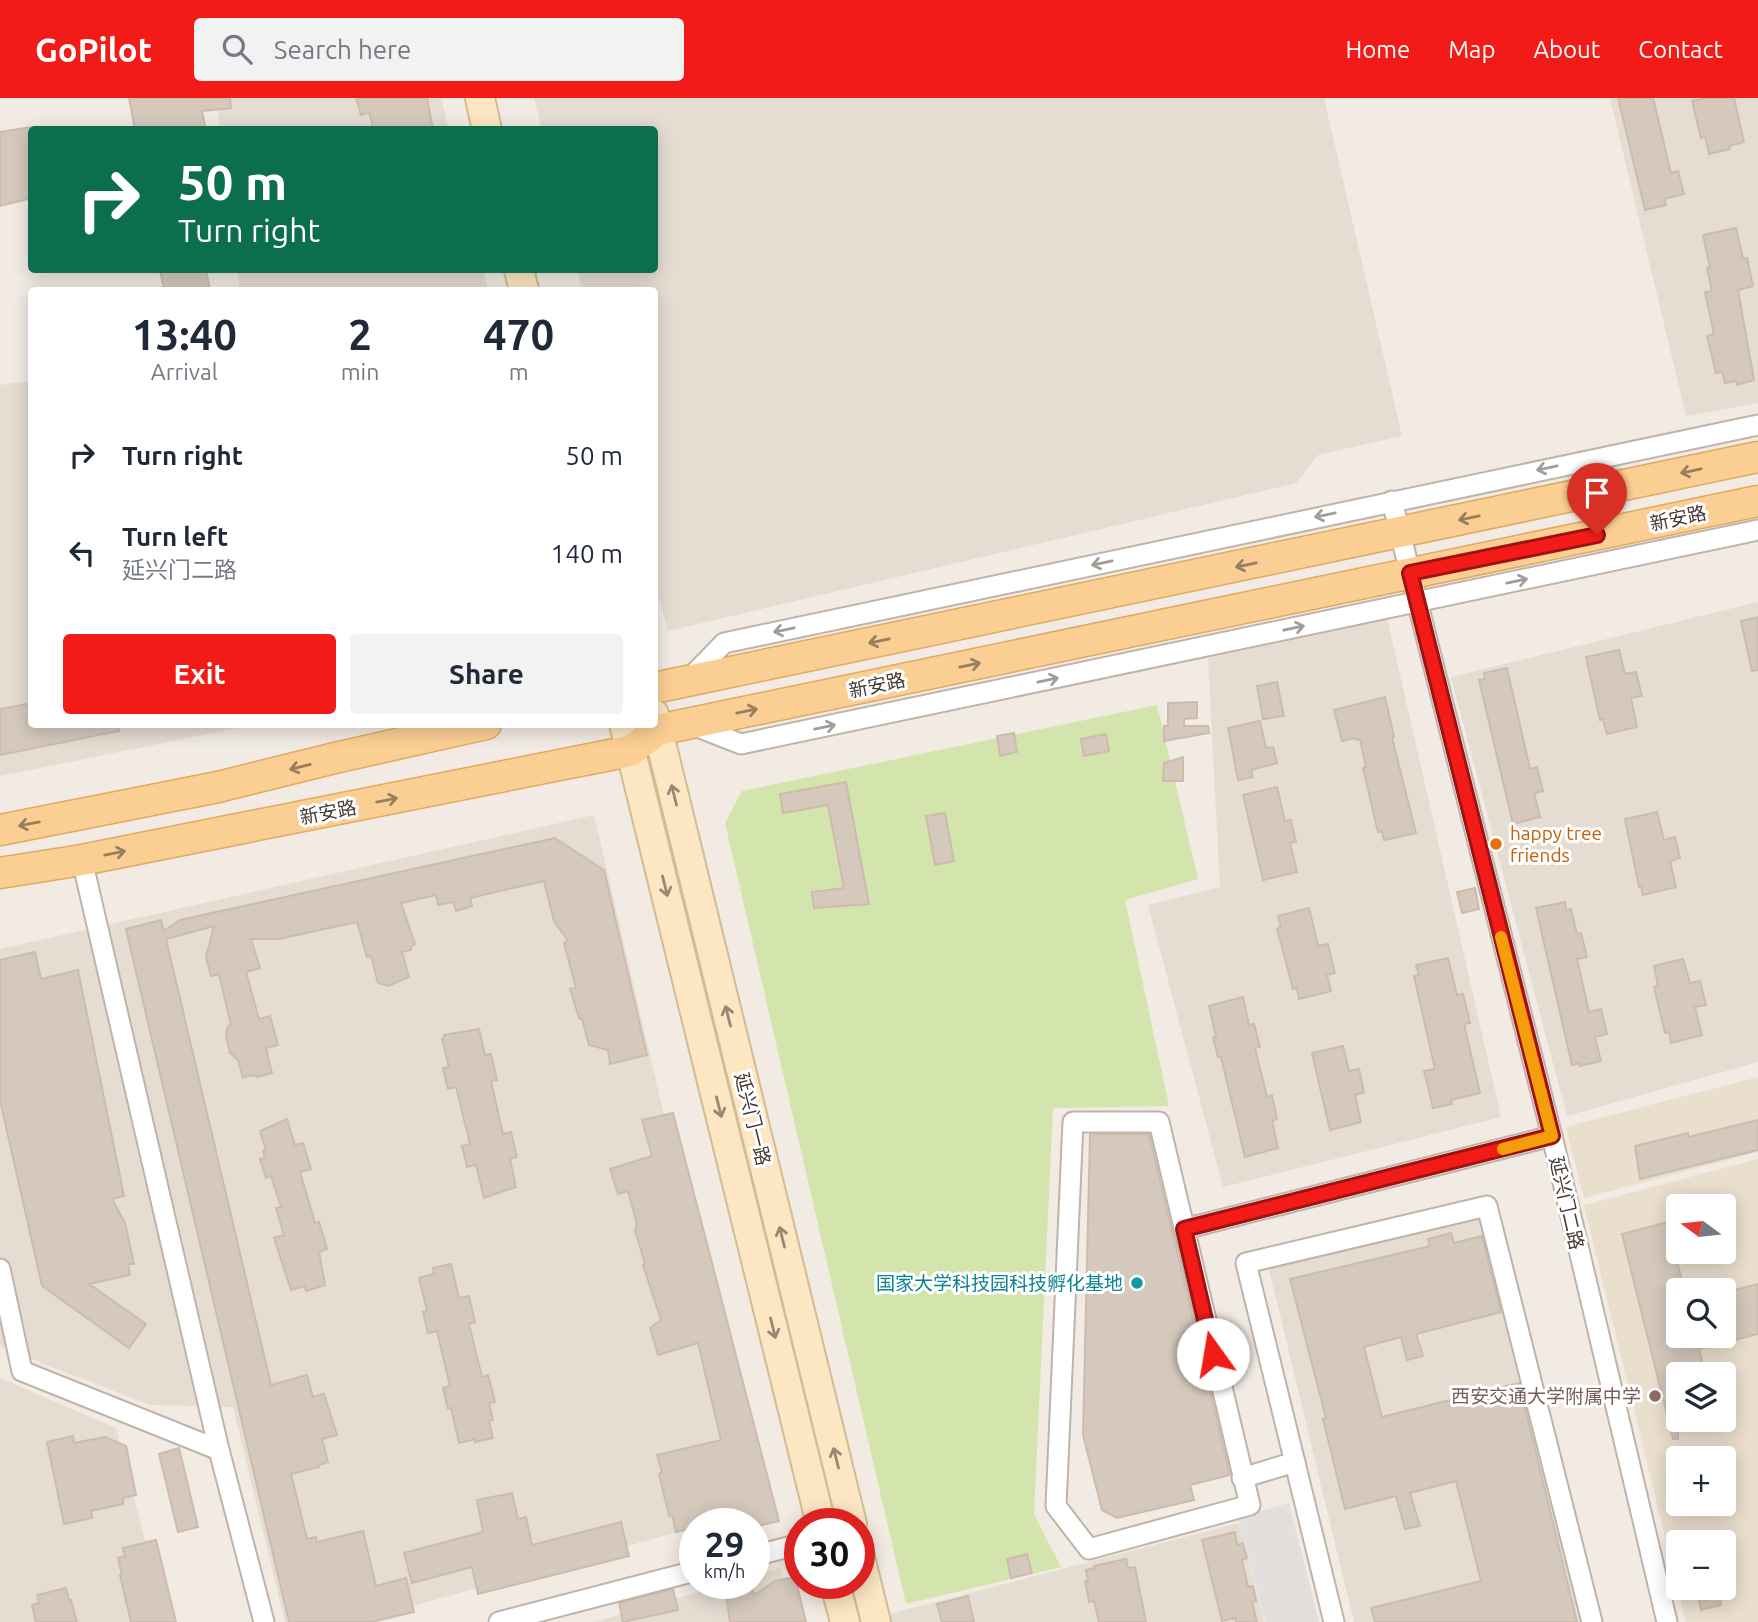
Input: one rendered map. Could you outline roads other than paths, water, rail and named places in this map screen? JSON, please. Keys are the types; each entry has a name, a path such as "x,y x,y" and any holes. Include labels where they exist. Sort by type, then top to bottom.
{"main road":[{"path":"658,687 1758,457"},
{"name":"新安路","path":"658,722 689,724 1758,501"},
{"path":"0,830 218,787 468,728"},
{"name":"新安路","path":"0,873 82,860 627,738 645,728"}],"street":[{"path":"480,98 486,126"},
{"path":"497,98 503,126"},
{"path":"686,682 724,643 1392,500 1758,425"},
{"name":"延兴门二路","path":"1392,500 1552,1136 1667,1622"},
{"path":"689,724 741,744 1758,530"},
{"name":"延兴门一路","path":"657,728 848,1508"},
{"name":"延兴门一路","path":"627,738 817,1508"},
{"path":"82,860 219,1450 264,1622"},
{"path":"1073,1122 1159,1122 1184,1229 1250,1506 1089,1549 1056,1506 1073,1122"},
{"path":"1184,1229 1552,1136"},
{"path":"1334,1622 1246,1263 1487,1206 1592,1622"},
{"path":"0,1269 22,1371 219,1450"},
{"path":"1242,1478 1295,1462"},
{"path":"499,1622 679,1575"},
{"path":"839,1599 845,1622"},
{"path":"870,1599 876,1622"}],"place":[{"name":"happy tree friends","path":"1496,844"},
{"name":"国家大学科技园科技孵化基地","path":"1137,1283"},
{"name":"西安交通大学附属中学","path":"1655,1396"}]}
